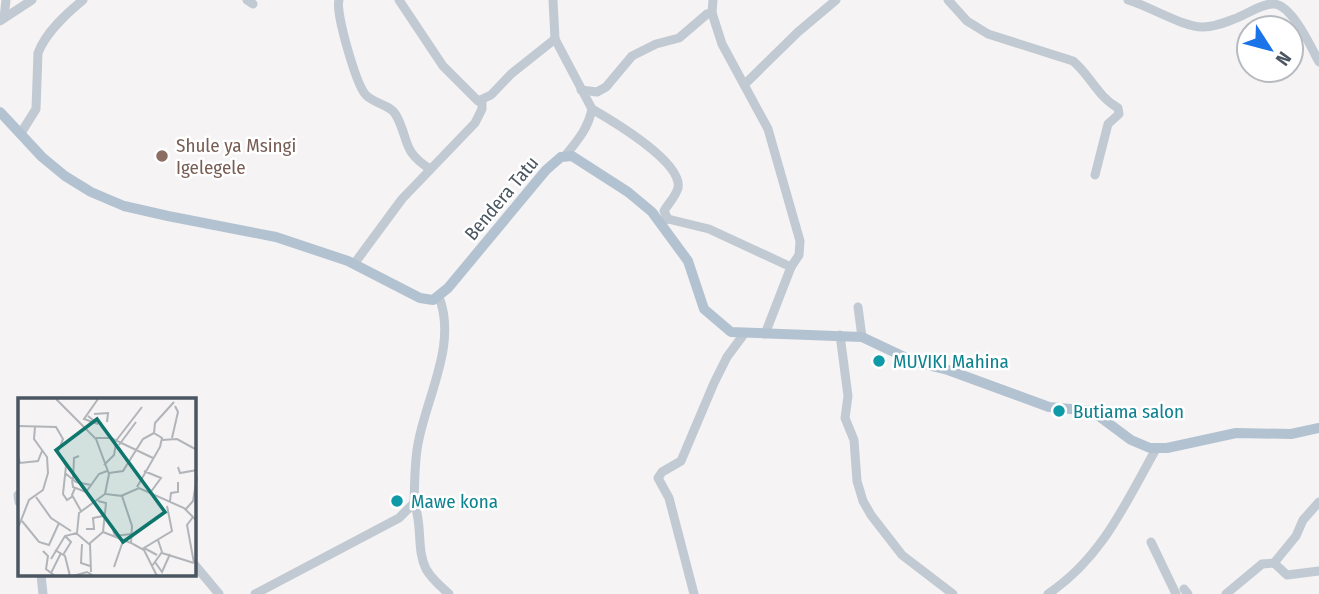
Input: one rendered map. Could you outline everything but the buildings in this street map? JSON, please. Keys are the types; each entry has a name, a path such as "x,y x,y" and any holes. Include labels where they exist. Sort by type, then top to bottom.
{"main road":[{"path":"0,112 42,157 65,176 91,192 124,206 276,237 354,264 420,298 433,300 439,297"},
{"name":"Bendera Tatu","path":"439,297 546,170 565,156 572,156 628,192 664,221 688,261 704,309 731,332 862,337 915,362 948,370 1053,409 1092,411 1131,440 1156,449"},
{"path":"1156,449 1236,433 1292,434 1319,428"}],"street":[{"path":"2,20 6,0"},
{"path":"2,20 32,0"},
{"path":"21,133 36,110 38,53 64,16 83,0"},
{"path":"339,0 337,8 362,89 366,96 391,108 396,114 410,152 430,169"},
{"path":"399,0 443,66 478,102 555,39"},
{"path":"553,0 555,39 592,109 620,124 658,154 678,181 678,189 664,211 664,221 709,229 791,267"},
{"path":"713,0 712,13 722,44 768,129 799,232 799,256 791,267 765,334"},
{"path":"745,84 798,32 836,0"},
{"path":"948,0 967,21 988,34 1062,55 1073,61 1082,68 1103,97 1118,108 1119,114 1108,124 1095,175"},
{"path":"1128,0 1201,28 1227,22 1265,5 1276,4 1284,8 1297,23 1319,62"},
{"path":"581,90 597,92 606,87 632,56 656,44 679,38 707,14 712,13"},
{"path":"354,264 402,199 475,123 482,108 482,101"},
{"path":"565,156 582,136 590,121 592,109"},
{"path":"439,297 445,317 443,349 415,458 414,503 419,515 426,569 449,594"},
{"path":"859,307 862,337"},
{"path":"694,594 672,507 659,478 662,472 681,461 718,374 744,334"},
{"path":"840,335 848,396 845,418 854,440 857,481 863,500 871,515 902,555 953,594"},
{"path":"1048,594 1088,561 1113,526 1156,449"},
{"path":"1226,594 1262,565 1273,563 1296,536 1303,520 1319,502"},
{"path":"255,594 270,590 399,519 414,503"},
{"path":"1151,542 1163,571 1183,592"},
{"path":"1273,563 1287,575 1319,571"},
{"path":"196,566 219,594"},
{"path":"41,576 43,594"}],"place":[{"name":"Shule ya Msingi Igelegele","path":"162,156"},
{"name":"MUVIKI Mahina","path":"879,361"},
{"name":"Butiama salon","path":"1059,411"},
{"name":"Mawe kona","path":"397,501"}]}
